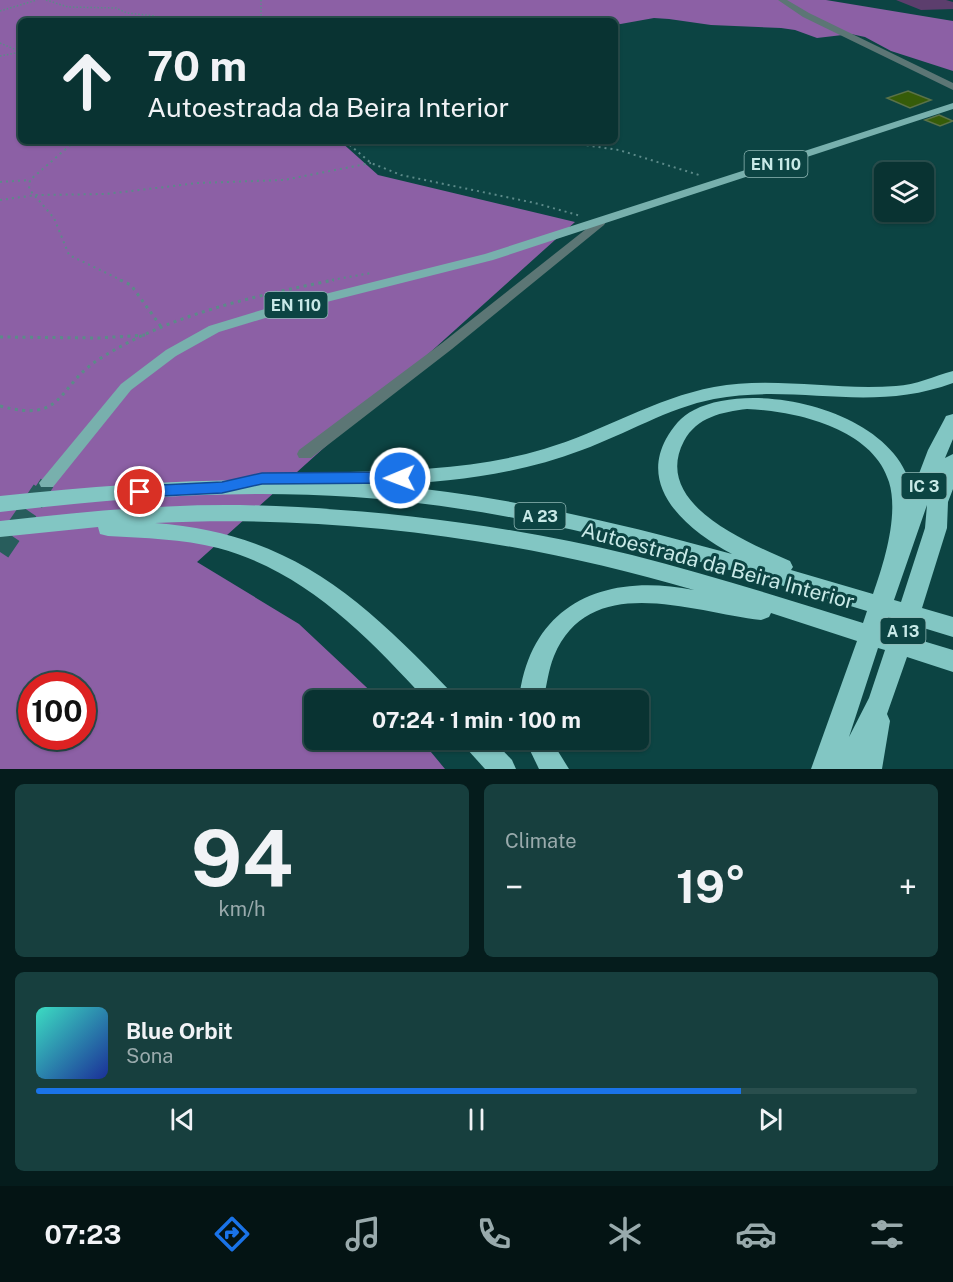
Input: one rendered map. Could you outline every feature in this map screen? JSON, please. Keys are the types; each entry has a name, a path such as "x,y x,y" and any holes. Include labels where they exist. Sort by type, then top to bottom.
{"highway":[{"path":"222,487 262,478 400,478 484,470 547,455 674,404 715,392 758,389 881,394 921,389 953,377"},
{"path":"850,597 740,548 717,534 688,511 670,486 667,469 674,439 684,426 698,415 718,408 739,403 769,403 800,408 829,417 857,432 879,450 893,469 900,484 902,501 898,554"},
{"name":"IC 3","path":"898,554 938,450 953,420"},
{"name":"IC 3","path":"936,528 938,502 953,461"},
{"name":"Autoestrada da Beira Interior","path":"0,504 65,496 222,487 364,490 467,503 599,529 740,564 953,627"},
{"path":"936,528 953,504"},
{"name":"Autoestrada da Beira Interior","path":"0,530 106,518 237,513 358,519 445,528 585,554 800,612 950,661"},
{"path":"44,524 178,533 218,540 260,552 297,570 334,594 369,624 432,690"},
{"name":"A 13","path":"830,764 881,700 936,528"},
{"name":"A 13","path":"830,764 852,688 898,554"},
{"path":"533,690 542,652 554,633 590,604 612,596 636,593 664,594 743,609 800,612"},
{"path":"868,769 881,700"},
{"path":"485,750 502,769"},
{"path":"543,750 555,769"}],"main road":[{"name":"EN 110","path":"47,483 126,387 194,338 233,322 489,258 952,108"}],"street":[{"path":"782,0 806,15 953,87"},
{"path":"305,454 447,346 600,222"}],"path":[{"path":"0,11 37,0"},
{"path":"46,0 68,7 116,8 127,13 158,18"},
{"path":"261,0 261,18"},
{"path":"0,43 18,51"},
{"path":"0,56 18,53"},
{"path":"0,182 30,180 72,144"},
{"path":"349,144 371,163 401,175 535,203 600,222"},
{"path":"578,144 620,150 717,183"},
{"path":"0,200 36,195 106,194 198,183 284,180 371,163"},
{"path":"30,180 29,189 57,223 63,246 69,255 131,285 162,328"},
{"path":"0,338 111,337 148,334"}],"shaded area":[{"path":"0,0 826,0 953,21 953,71 891,51 865,37 851,34 817,38 795,30 781,28 711,25 654,18 618,24 618,18 18,18 18,144 343,144 378,175 575,222 197,562 299,624 369,690 304,690 304,750 429,750 445,769 0,769"},
{"path":"896,0 946,0 953,2 953,9 921,10"}],"building":[{"path":"908,91 931,100 910,108 887,98"},
{"path":"939,115 953,121 940,126 925,120"}],"tunnel":[{"path":"41,492 47,483"},
{"path":"0,552 42,490"}],"route":[{"path":"140,492 222,487 262,478 400,478"}]}
